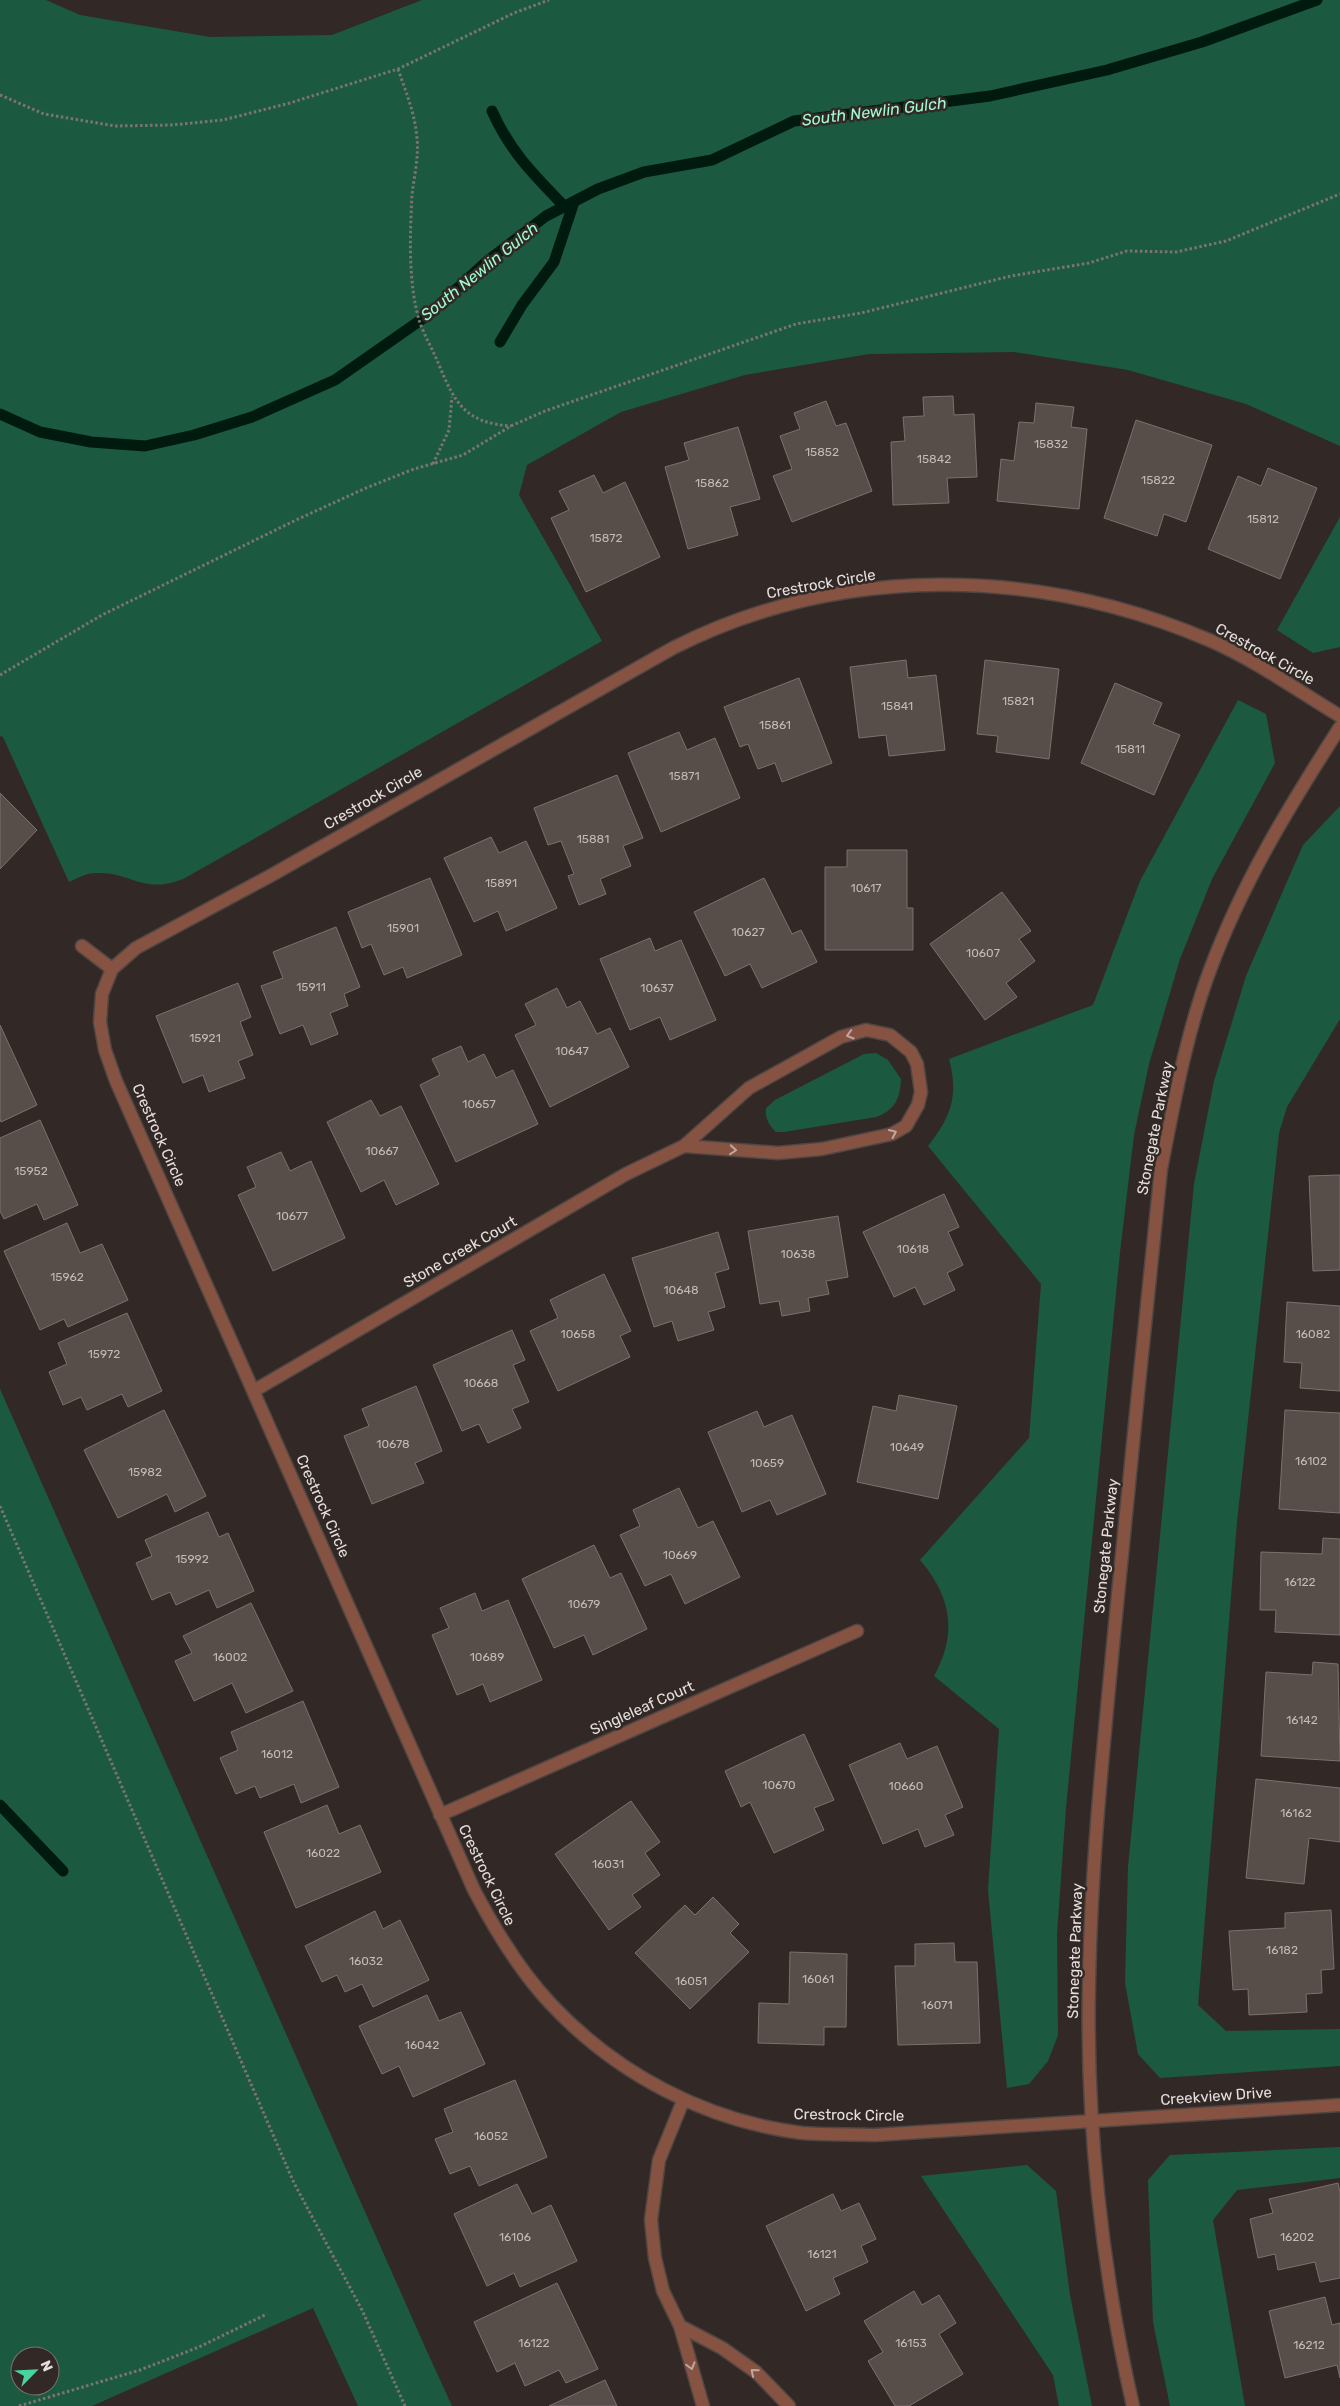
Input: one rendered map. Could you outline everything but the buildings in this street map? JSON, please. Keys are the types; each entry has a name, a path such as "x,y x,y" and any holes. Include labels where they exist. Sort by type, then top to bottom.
{"street":[{"name":"Crestrock Circle","path":"1093,2120 874,2135 803,2133 741,2120 683,2100 610,2055 578,2031 549,2002 498,1935 474,1890 440,1815 105,1050 100,1022 102,994 112,969 136,948 174,926 270,876 673,648 728,622 784,604 856,592 925,586 978,585 1036,590 1099,603 1170,625 1210,641 1251,661 1340,716"},
{"name":"Stonegate Parkway","path":"1133,2406 1102,2225 1093,2120 1089,1988 1099,1792 1161,1169 1174,1101 1198,1009 1224,933 1263,851 1340,727"},
{"path":"82,946 112,969"},
{"name":"Stone Creek Court","path":"255,1390 626,1174 684,1146 749,1088 841,1037 866,1030 890,1035 911,1052 917,1064 921,1092 918,1105 906,1126 892,1134 822,1149 778,1153 684,1146"},
{"name":"Singleleaf Court","path":"440,1815 857,1631"},
{"path":"683,2100 659,2160 651,2220 655,2258 663,2291 680,2326 703,2406"},
{"name":"Creekview Drive","path":"1093,2120 1340,2105"},
{"path":"680,2326 722,2348 756,2372 789,2406"}],"path":[{"path":"0,94 44,114 115,126 171,125 223,120 290,103 398,69 514,13 549,0"},
{"path":"398,69 414,115 417,140 412,196 413,293 419,321 452,397 465,412 492,423 511,426"},
{"path":"0,675 102,616 296,520 366,488 464,455 511,426 545,411 796,324 895,305 1011,276 1089,263 1127,251 1176,252 1226,241 1340,194"},
{"path":"433,464 449,430 452,397"},
{"path":"0,1506 294,2183 362,2310 405,2406"},
{"path":"19,2406 140,2370 206,2344 267,2314"}],"green space":[{"path":"0,0 46,0 80,15 210,37 332,35 422,0 1340,0 1340,446 1246,404 1128,370 1014,352 869,354 745,375 621,412 527,465 519,495 602,641 185,878 159,885 148,884 119,875 96,873 69,882 3,737 0,736"},
{"path":"1340,517 1340,647 1313,653 1277,630"},
{"path":"1238,700 1266,714 1275,763 1212,879 1180,959 1149,1064 1134,1135 1120,1252 1066,1808 1057,1934 1058,2035 1048,2061 1029,2084 1007,2088 988,1890 999,1729 934,1676 942,1660 946,1645 948,1615 939,1587 920,1560 1029,1438 1041,1284 928,1146 942,1125 951,1106 953,1084 949,1059 1093,1005 1140,881"},
{"path":"1340,806 1340,1019 1287,1107 1279,1133 1237,1522 1198,2005 1226,2031 1340,2029 1340,2066 1160,2078 1138,2054 1125,1983 1128,1867 1194,1184 1214,1081 1246,976 1303,845"},
{"path":"876,1053 888,1060 901,1079 898,1098 888,1111 876,1117 784,1132 776,1132 771,1126 766,1115 766,1108 775,1100 864,1054"},
{"path":"0,1389 452,2406 358,2406 313,2308 92,2406 0,2406"},
{"path":"1340,2147 1340,2178 1237,2190 1213,2220 1245,2406 1170,2406 1153,2322 1148,2180 1170,2155"},
{"path":"1027,2165 1056,2191 1070,2295 1092,2406 1059,2406 1053,2375 921,2176"}],"waterway":[{"name":"South Newlin Gulch","path":"0,414 40,432 91,442 145,446 194,435 252,417 335,380 428,315 486,262 546,216 598,189 644,172 712,160 794,121 990,96 1107,70 1202,42 1317,0"},
{"path":"492,111 515,151 533,174 565,207"},
{"path":"500,342 522,305 554,262 574,202"},
{"path":"0,1805 63,1871"}]}
